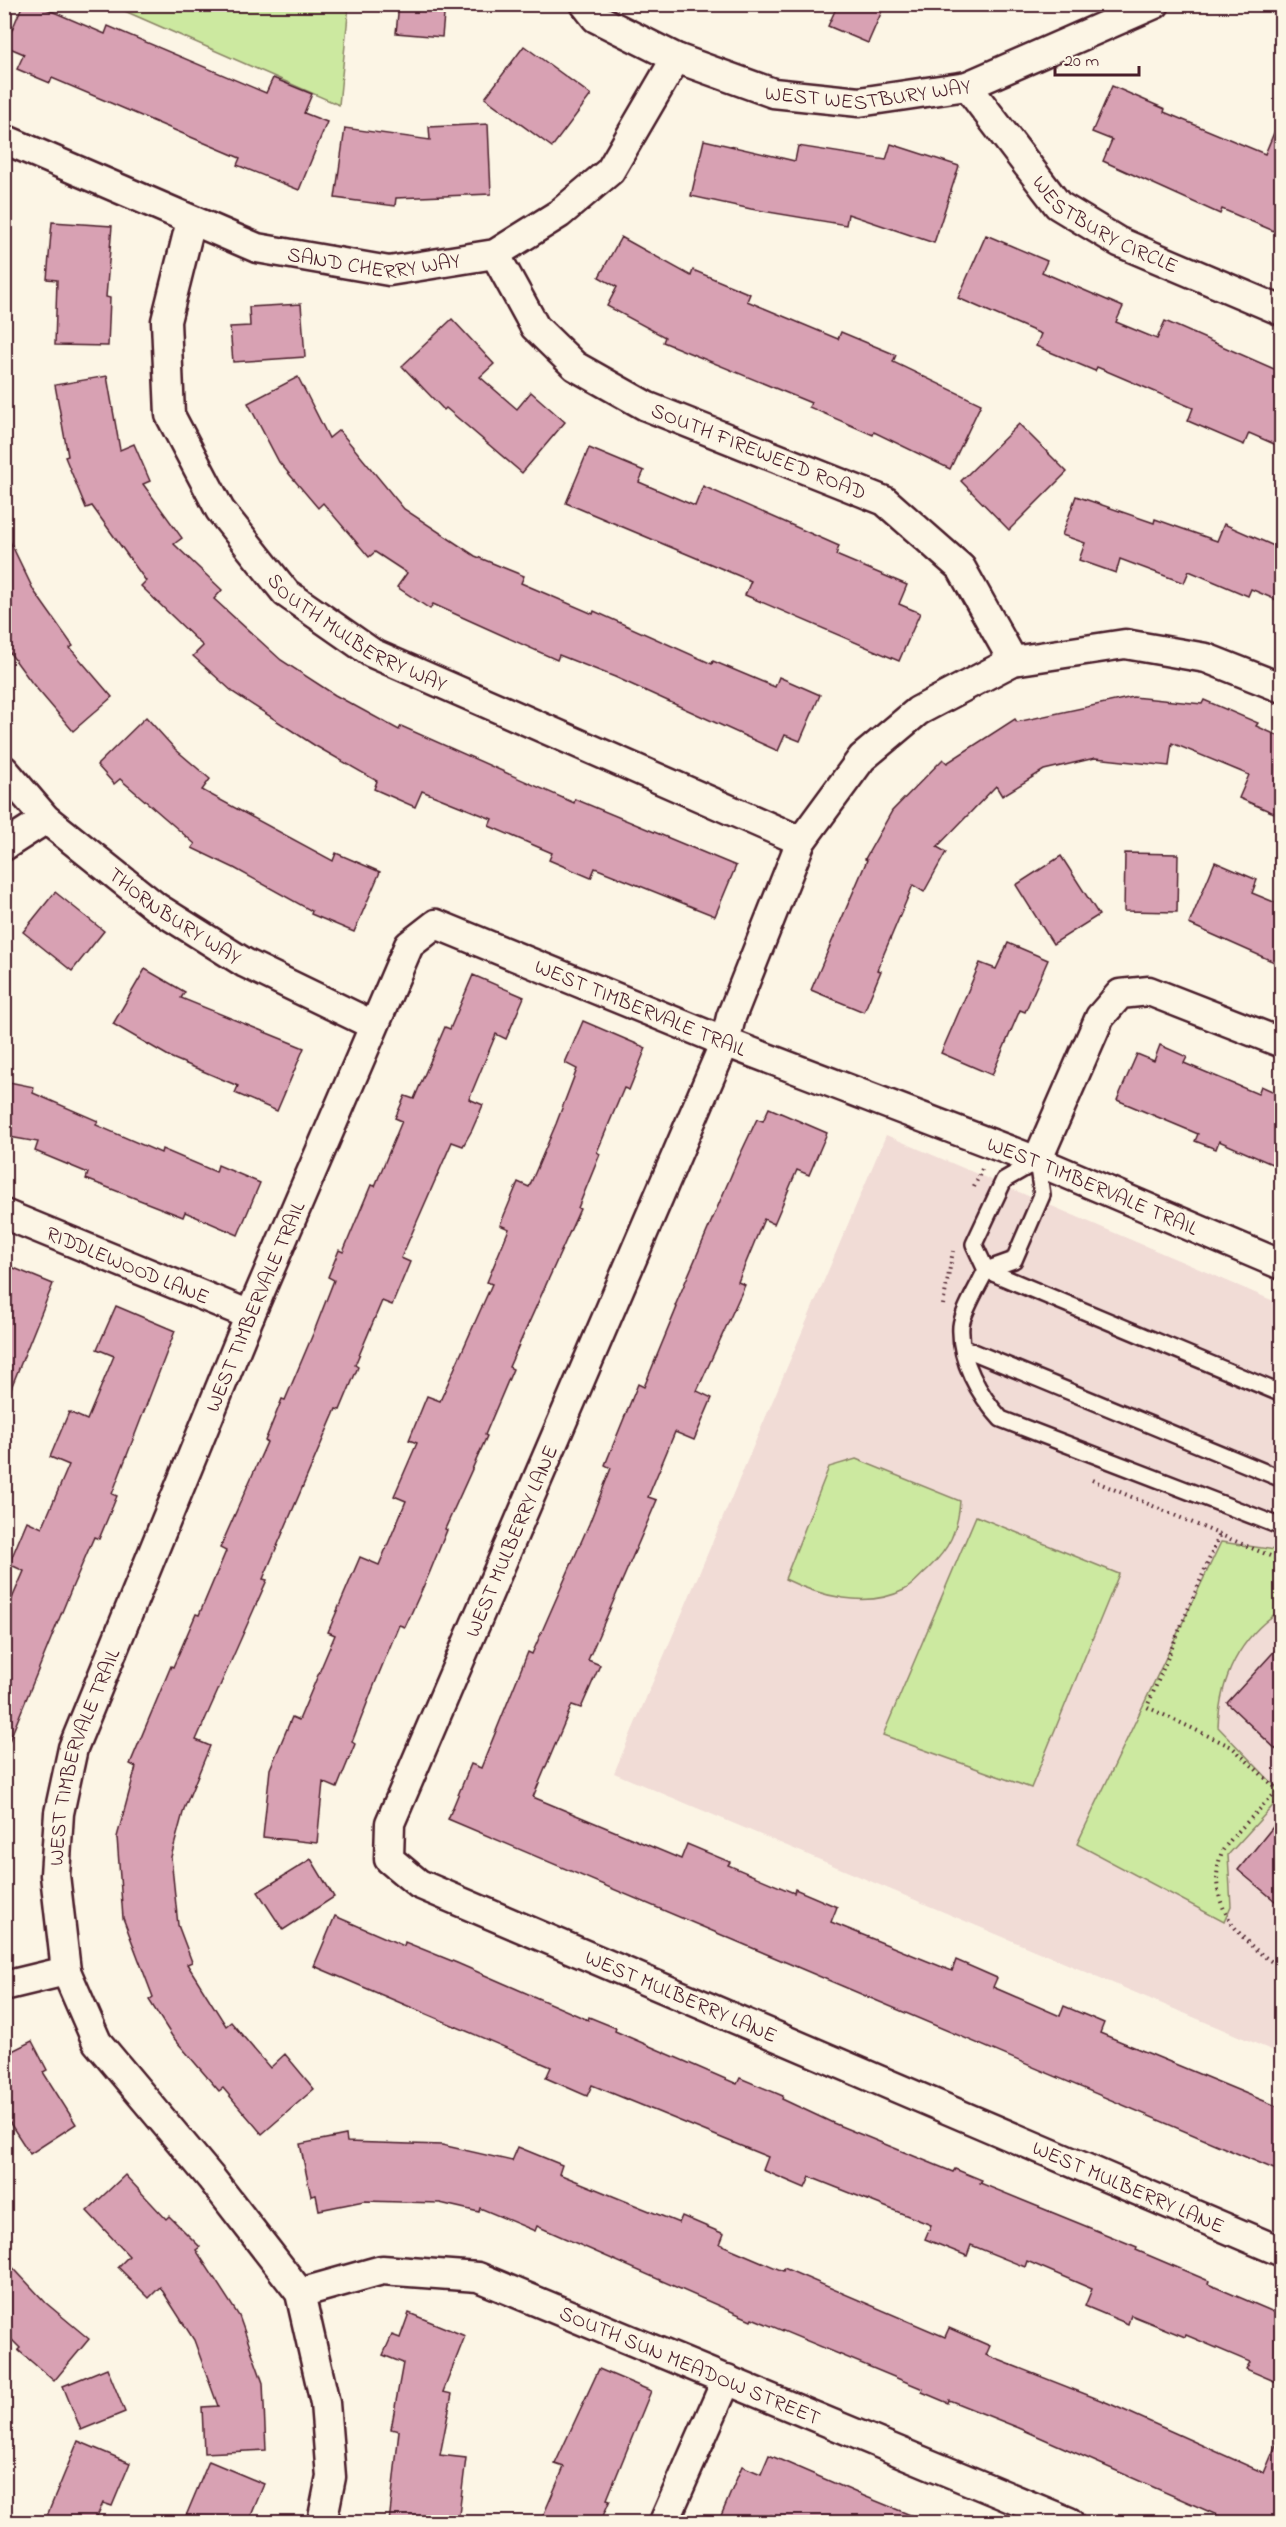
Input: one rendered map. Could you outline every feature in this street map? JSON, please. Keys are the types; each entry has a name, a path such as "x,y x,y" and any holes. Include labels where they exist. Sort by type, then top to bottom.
{"street":[{"name":"WEST WESTBURY WAY","path":"585,4 596,18 676,58 773,93 859,102 967,86 1155,4"},
{"name":"SAND CHERRY WAY","path":"4,139 257,248 389,271 495,254 559,214 610,171 676,58"},
{"name":"WESTBURY CIRCLE","path":"967,86 1058,205 1119,242 1281,311"},
{"name":"SOUTH MULBERRY WAY","path":"191,221 165,321 170,415 220,510 286,593 372,653 801,841"},
{"name":"SOUTH FIREWEED ROAD","path":"495,254 535,327 575,366 646,406 885,501 961,568 1013,660"},
{"name":"WEST MULBERRY LANE","path":"1281,687 1206,658 1125,644 1013,660 918,711 862,758 801,841 731,1017 725,1042 390,1823 389,1858 419,1884 1281,2252"},
{"name":"THORNBURY WAY","path":"4,770 46,819 156,907 245,963 373,1025"},
{"path":"4,846 46,819"},
{"name":"WEST TIMBERVALE TRAIL","path":"322,2523 332,2476 326,2413 300,2293 212,2178 97,2042 66,1971 55,1875 59,1813 73,1748 250,1315 409,945 436,924 725,1042 1037,1161 1281,1265"},
{"path":"1037,1161 1100,1017 1120,994 1149,991 1281,1043"},
{"name":"RIDDLEWOOD LANE","path":"4,1214 250,1315"},
{"path":"4,1986 66,1971"},
{"name":"SOUTH SUN MEADOW STREET","path":"300,2293 382,2270 478,2277 1069,2523"},
{"path":"664,2523 727,2379"}],"lane":[{"path":"1281,1394 986,1270 974,1244 1004,1180 1037,1161 1042,1195 1014,1260 986,1270 961,1324 967,1364 984,1401 1001,1419 1281,1527"},
{"path":"964,1348 1281,1479"}],"path":[{"path":"1219,1536 1147,1707 1232,1747 1280,1790 1223,1851 1217,1881 1225,1917 1257,1954 1281,1968"}],"shaded area":[{"path":"886,1135 1281,1304 1281,2054 614,1773"}],"green space":[{"path":"111,5 349,5 339,105"},
{"path":"856,1459 960,1501 955,1530 947,1547 935,1562 904,1590 875,1599 828,1595 785,1579 829,1467"},
{"path":"976,1516 1119,1574 1031,1788 883,1735"},
{"path":"1221,1542 1282,1551 1281,1610 1254,1633 1235,1660 1223,1692 1218,1727 1282,1793 1281,1797 1228,1855 1231,1906 1224,1922 1077,1844"}],"building":[{"path":"23,4 35,4 105,34 108,26 266,93 273,78 312,94 304,113 327,122 299,190 237,165 240,158 52,78 50,83 17,69 24,54 5,46"},
{"path":"399,4 445,4 442,37 396,33"},
{"path":"838,4 885,4 868,43 828,26"},
{"path":"524,46 591,95 552,147 485,98"},
{"path":"1112,86 1165,109 1164,112 1265,154 1281,116 1281,234 1222,209 1220,214 1103,161 1112,140 1092,132"},
{"path":"488,124 491,194 396,198 395,206 335,198 345,128 430,140 429,127"},
{"path":"704,140 795,161 798,146 886,160 891,144 959,166 934,243 848,214 846,225 691,196"},
{"path":"52,222 112,226 106,297 110,298 108,346 55,345 57,280 47,279"},
{"path":"986,235 1047,261 1042,272 1123,307 1116,322 1157,339 1165,321 1281,372 1281,447 1249,433 1244,445 1188,421 1193,408 1097,367 1095,371 1036,346 1041,334 958,298"},
{"path":"621,237 691,276 693,270 750,294 747,301 838,339 841,332 896,355 893,362 981,404 950,469 874,432 873,435 809,407 811,403 663,342 665,337 607,306 617,287 599,277"},
{"path":"301,304 305,357 233,362 230,327 250,326 249,307"},
{"path":"452,319 494,364 480,377 517,409 531,392 565,422 522,473 446,408 444,410 402,366"},
{"path":"107,376 120,450 134,444 150,481 143,484 182,538 174,544 222,590 214,599 281,660 335,695 399,730 401,726 574,803 575,799 736,866 715,916 595,868 591,878 549,860 552,853 489,826 492,819 422,791 415,807 374,789 377,781 314,745 234,693 193,656 203,646 141,586 146,581 92,506 86,508 65,457 68,456 55,385"},
{"path":"298,377 329,438 339,430 404,509 475,556 524,576 521,583 593,614 594,611 712,664 713,661 775,687 779,677 820,695 800,741 785,735 778,751 615,677 559,655 557,660 433,604 430,609 397,587 407,573 375,552 369,557 323,503 318,508 279,462 248,403"},
{"path":"1019,424 1067,472 1009,530 961,481"},
{"path":"589,448 644,471 639,482 695,506 703,486 839,546 836,555 907,585 899,604 920,613 899,661 745,595 751,581 566,503"},
{"path":"1076,496 1154,523 1155,519 1217,541 1224,524 1281,549 1281,602 1251,589 1248,596 1189,571 1184,583 1120,559 1116,573 1079,560 1085,543 1062,535"},
{"path":"4,529 34,591 73,646 70,648 112,697 73,731 32,683 4,645"},
{"path":"1133,697 1202,704 1204,700 1258,723 1256,726 1281,737 1281,816 1239,798 1249,775 1172,743 1169,766 1095,758 1044,770 1002,796 996,786 937,847 946,852 924,892 913,885 877,970 881,971 864,1012 811,990 867,860 865,859 892,811 943,759 947,763 1015,719 1017,722"},
{"path":"146,717 175,749 210,779 202,790 333,861 336,853 380,872 354,932 311,914 312,911 234,868 192,848 195,844 120,779 114,784 97,765"},
{"path":"1125,853 1178,854 1177,912 1124,911"},
{"path":"1061,856 1099,915 1053,944 1016,885"},
{"path":"1215,862 1257,880 1252,893 1281,905 1281,965 1189,924"},
{"path":"55,892 104,931 72,971 23,932"},
{"path":"1008,943 1048,960 1025,1012 1020,1010 992,1075 941,1053 980,963 996,969"},
{"path":"145,969 185,992 181,998 304,1048 277,1111 235,1093 238,1086 172,1058 113,1024"},
{"path":"473,975 524,997 506,1039 496,1034 469,1099 483,1105 463,1146 452,1142 401,1258 410,1262 392,1305 382,1301 355,1365 358,1367 340,1410 336,1409 263,1579 267,1580 196,1740 210,1746 184,1809 171,1857 178,1925 192,1962 187,1964 226,2026 231,2022 270,2068 285,2054 314,2089 262,2134 223,2088 219,2091 172,2036 149,2000 153,1997 123,1918 117,1837 136,1767 130,1764 171,1666 173,1667 196,1614 199,1615 226,1551 220,1548 267,1442 265,1441 282,1399 285,1400 313,1334 334,1280 328,1277 339,1250 343,1252 371,1185 375,1186 402,1121 395,1118 405,1096 414,1099 445,1027 450,1029"},
{"path":"583,1021 646,1048 629,1090 624,1088 597,1152 600,1154 578,1208 580,1209 509,1367 513,1369 485,1435 487,1436 445,1529 447,1530 429,1574 405,1627 399,1625 352,1742 355,1744 337,1788 323,1782 317,1843 263,1837 270,1769 292,1717 299,1720 335,1635 328,1632 360,1557 379,1565 406,1501 394,1496 417,1443 409,1440 427,1396 440,1401 492,1284 487,1282 509,1229 500,1225 518,1182 529,1187 556,1124 577,1069 565,1063"},
{"path":"1160,1045 1187,1057 1184,1063 1258,1094 1261,1086 1281,1095 1281,1168 1219,1141 1216,1149 1195,1141 1198,1134 1117,1100 1137,1054 1154,1061"},
{"path":"4,1081 34,1087 33,1093 98,1121 96,1125 161,1153 162,1149 216,1172 218,1165 260,1183 238,1235 185,1212 183,1217 86,1179 88,1173 35,1151 38,1142 4,1136"},
{"path":"769,1108 827,1133 809,1175 797,1170 774,1224 764,1219 738,1282 745,1285 697,1391 712,1398 694,1440 675,1432 648,1497 657,1500 588,1660 600,1665 581,1708 572,1705 533,1797 681,1859 687,1844 730,1862 728,1865 794,1893 795,1889 837,1907 831,1922 952,1971 956,1960 997,1978 993,1987 1060,2016 1064,2006 1104,2023 1100,2033 1281,2108 1281,2172 448,1819 471,1764 481,1768 528,1652 532,1654 589,1524 611,1468 605,1465 638,1384 644,1387 677,1307 675,1306 739,1157 757,1119 763,1121"},
{"path":"4,1264 53,1284 5,1403 4,1403"},
{"path":"116,1306 175,1331 112,1494 117,1496 99,1539 94,1537 5,1751 4,1617 24,1571 9,1564 27,1521 42,1528 69,1465 50,1457 69,1412 87,1420 114,1356 97,1349"},
{"path":"1281,1644 1281,1754 1227,1703"},
{"path":"1281,1817 1281,1906 1238,1870"},
{"path":"311,1859 334,1897 283,1930 258,1892"},
{"path":"335,1916 404,1946 405,1942 457,1963 588,2020 589,2017 616,2028 615,2031 737,2084 740,2078 783,2096 782,2099 833,2123 953,2172 955,2169 982,2180 980,2183 1137,2247 1136,2250 1209,2281 1208,2284 1281,2315 1281,2384 1246,2369 1250,2362 1186,2335 1185,2337 1131,2315 1128,2324 1085,2306 1092,2289 1027,2261 1025,2267 971,2245 967,2256 925,2239 931,2225 810,2177 805,2188 763,2170 768,2157 592,2085 587,2096 546,2078 551,2067 314,1966"},
{"path":"32,2041 47,2070 43,2072 76,2124 30,2154 4,2114 4,2055"},
{"path":"346,2135 347,2142 442,2145 512,2161 518,2147 562,2165 559,2174 679,2223 682,2216 724,2234 720,2244 783,2271 784,2268 945,2337 949,2328 990,2346 986,2355 1108,2403 1264,2473 1281,2433 1281,2523 1235,2523 1019,2428 949,2400 948,2403 922,2392 923,2389 752,2318 751,2320 537,2226 535,2231 480,2208 479,2212 440,2203 364,2201 319,2210 316,2195 311,2196 300,2144"},
{"path":"125,2175 166,2219 169,2216 200,2247 196,2250 239,2316 263,2383 266,2450 204,2453 202,2407 218,2406 194,2340 160,2287 149,2298 118,2267 129,2256 87,2211"},
{"path":"4,2258 46,2303 89,2339 54,2381 18,2350 20,2348 4,2332"},
{"path":"409,2313 465,2336 443,2392 452,2394 440,2455 466,2458 458,2523 389,2523 399,2431 391,2429 403,2363 383,2355 392,2335 400,2338"},
{"path":"107,2368 125,2412 81,2430 63,2386"},
{"path":"599,2369 651,2391 607,2499 610,2500 600,2523 540,2523 564,2467 555,2464"},
{"path":"78,2441 130,2463 112,2506 103,2503 94,2523 44,2523"},
{"path":"769,2455 930,2523 788,2523 771,2515 768,2523 718,2523 742,2466 761,2474"},
{"path":"209,2461 264,2484 248,2523 183,2523"}]}
